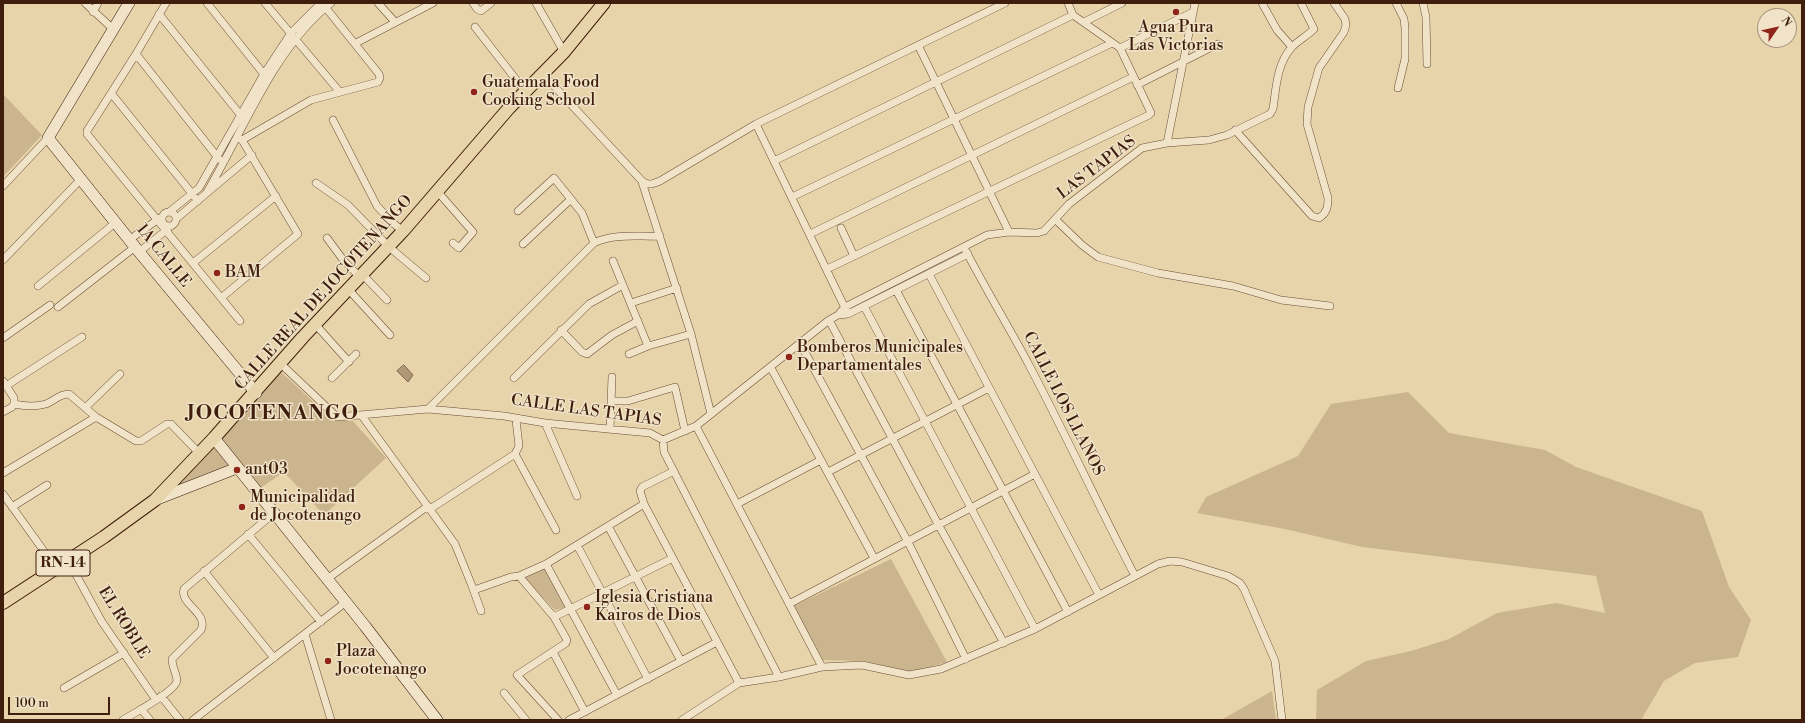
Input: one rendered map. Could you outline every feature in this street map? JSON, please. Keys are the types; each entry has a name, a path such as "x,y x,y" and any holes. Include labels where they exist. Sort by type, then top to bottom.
{"main road":[{"name":"CALLE REAL DE JOCOTENANGO","path":"3,603 124,524 154,500 256,393 315,324 403,231 525,91 564,52 604,3"}],"street":[{"path":"85,3 113,29"},
{"path":"93,12 98,3"},
{"path":"3,186 48,138 129,3"},
{"path":"166,3 136,54 87,131 87,134 160,218 193,263 240,321"},
{"path":"207,3 267,77"},
{"path":"265,3 339,91"},
{"path":"378,3 395,22"},
{"path":"356,43 433,3"},
{"path":"473,3 477,9 481,11 491,3"},
{"path":"536,3 564,52"},
{"path":"542,73 642,181 646,184 652,184 660,181 756,124 1005,3"},
{"path":"827,269 1151,113 1120,48 1073,15 1068,3"},
{"path":"1084,22 1122,3"},
{"path":"1167,143 1195,3"},
{"path":"1262,3 1277,30 1292,47 1314,29 1301,3"},
{"path":"1235,130 1312,216 1319,218 1324,215 1328,207 1328,198 1307,124 1308,107 1319,68 1341,37 1346,25 1345,19 1334,3"},
{"path":"1396,3 1404,19 1405,28 1405,59 1398,88"},
{"path":"1422,3 1426,17 1427,64"},
{"path":"134,247 160,218 199,188 217,156 294,36 325,4 379,74 380,78 378,82 339,91 311,100 240,138"},
{"path":"1120,48 1193,12"},
{"path":"159,14 242,118 240,138 207,192"},
{"path":"774,161 1073,15"},
{"path":"475,27 525,91"},
{"path":"792,197 1112,43"},
{"path":"1137,85 1218,44"},
{"path":"918,45 1008,232"},
{"name":"LAS TAPIAS","path":"838,315 986,235 1008,232 1037,233 1044,231 1056,220 1075,198 1142,148 1167,143 1209,140 1270,114 1273,109 1279,72 1292,47"},
{"path":"136,54 223,164"},
{"path":"810,234 1134,77"},
{"path":"110,93 198,201"},
{"path":"333,120 377,206 403,231"},
{"path":"756,124 846,310"},
{"path":"55,127 63,156"},
{"name":"1A CALLE","path":"48,138 134,247 256,393"},
{"path":"221,298 298,234 252,155 240,138"},
{"path":"58,307 134,247 176,223 177,218 252,155"},
{"path":"518,211 554,178 582,213 594,243"},
{"path":"3,260 81,179"},
{"path":"642,181 691,334 711,414"},
{"path":"316,183 348,206 388,247 426,278"},
{"path":"437,191 473,232 459,248 453,243"},
{"path":"193,263 276,196"},
{"path":"523,244 571,199"},
{"path":"169,212 175,214 177,218"},
{"path":"1056,220 1082,245 1098,257 1158,273 1233,286 1281,300 1330,306"},
{"path":"38,286 115,223"},
{"path":"841,228 854,256"},
{"path":"428,409 594,243 610,238 660,236"},
{"path":"327,238 344,262 387,300"},
{"name":"CALLE LOS LLANOS","path":"964,246 1029,366 1077,459 1098,506 1135,576"},
{"name":"LAS TAPIAS","path":"846,310 864,306 968,254"},
{"path":"613,260 648,346"},
{"path":"929,274 1099,595"},
{"path":"514,378 589,304 624,285"},
{"path":"631,303 677,288"},
{"path":"348,289 390,334"},
{"path":"896,290 1068,612"},
{"path":"3,338 50,305"},
{"path":"864,306 1035,629"},
{"name":"CALLE LAS TAPIAS","path":"281,364 337,417 428,409 504,416 516,420 650,433 663,440 696,426 771,368 829,320 838,315"},
{"path":"561,330 582,352 586,354 612,335 638,320"},
{"path":"829,320 938,524 1004,643"},
{"path":"315,324 349,362"},
{"path":"629,354 648,346 691,334"},
{"path":"14,404 14,398 5,383 82,337"},
{"path":"800,343 908,542 966,659"},
{"path":"332,378 356,354"},
{"path":"771,368 874,558"},
{"path":"84,408 120,374"},
{"path":"610,429 612,377"},
{"path":"611,401 628,401 675,387 685,431"},
{"path":"828,472 990,388"},
{"path":"3,412 14,404 24,406 46,404 59,396 69,394 96,417 136,441 140,441 167,424 171,424 198,453"},
{"path":"362,416 455,544 481,611"},
{"path":"3,473 96,417"},
{"path":"326,579 429,508 515,454 519,446 516,420"},
{"path":"546,423 577,496"},
{"path":"696,426 822,667"},
{"path":"214,438 346,602 437,720"},
{"path":"663,440 664,452 779,678"},
{"path":"515,454 556,530"},
{"path":"737,504 821,460"},
{"path":"154,500 237,468"},
{"path":"674,471 639,489 644,504 739,683"},
{"path":"789,604 1035,474"},
{"path":"12,507 47,485"},
{"path":"3,494 56,568"},
{"path":"474,590 511,577 519,576 546,564 644,504"},
{"path":"123,720 159,698 175,685 177,681 172,662 173,656 202,627 201,618 183,593 184,589 274,513"},
{"path":"608,526 681,661"},
{"path":"248,534 321,622"},
{"path":"577,545 648,679"},
{"path":"554,617 673,558"},
{"name":"EL ROBLE","path":"68,560 102,622 159,698 180,720"},
{"path":"682,720 739,683 779,678 822,667 862,665 909,675 941,669 1035,629 1164,562 1176,561 1228,576 1240,583 1244,589 1275,661 1282,720"},
{"path":"546,564 617,694"},
{"path":"204,571 274,658"},
{"path":"519,576 554,617 567,640 566,643 517,676 558,720"},
{"path":"193,720 346,602"},
{"path":"305,634 331,720"},
{"path":"569,720 716,642"},
{"path":"553,652 585,712"},
{"path":"64,688 124,653"},
{"path":"504,693 526,720"},
{"path":"141,709 150,720"}],"shaded area":[{"path":"3,94 42,135 3,177"},
{"path":"404,365 413,375 408,382 397,371"},
{"path":"280,371 334,421 352,420 386,458 324,515 284,472 259,489 219,439"},
{"path":"1408,392 1449,433 1545,450 1576,467 1702,511 1729,587 1751,620 1738,657 1695,663 1664,681 1641,720 1316,720 1317,690 1366,661 1411,651 1449,639 1497,613 1556,603 1605,613 1596,576 1362,547 1285,529 1197,513 1206,497 1298,456 1331,404"},
{"path":"214,443 233,467 161,496"},
{"path":"891,559 947,662 913,672 863,661 823,660 794,606"},
{"path":"546,568 568,607 555,610 524,578"},
{"path":"1272,691 1276,720 1221,720"}],"place":[{"name":"Agua Pura Las Victorias","path":"1176,12"},
{"name":"Guatemala Food Cooking School","path":"474,92"},
{"name":"BAM","path":"217,273"},
{"name":"Bomberos Municipales Departamentales","path":"789,357"},
{"name":"ant03","path":"237,470"},
{"name":"Municipalidad de Jocotenango","path":"242,507"},
{"name":"Iglesia Cristiana Kairos de Dios","path":"587,607"},
{"name":"Plaza Jocotenango","path":"328,661"}],"district":[{"name":"JOCOTENANGO","path":"273,414"}]}
